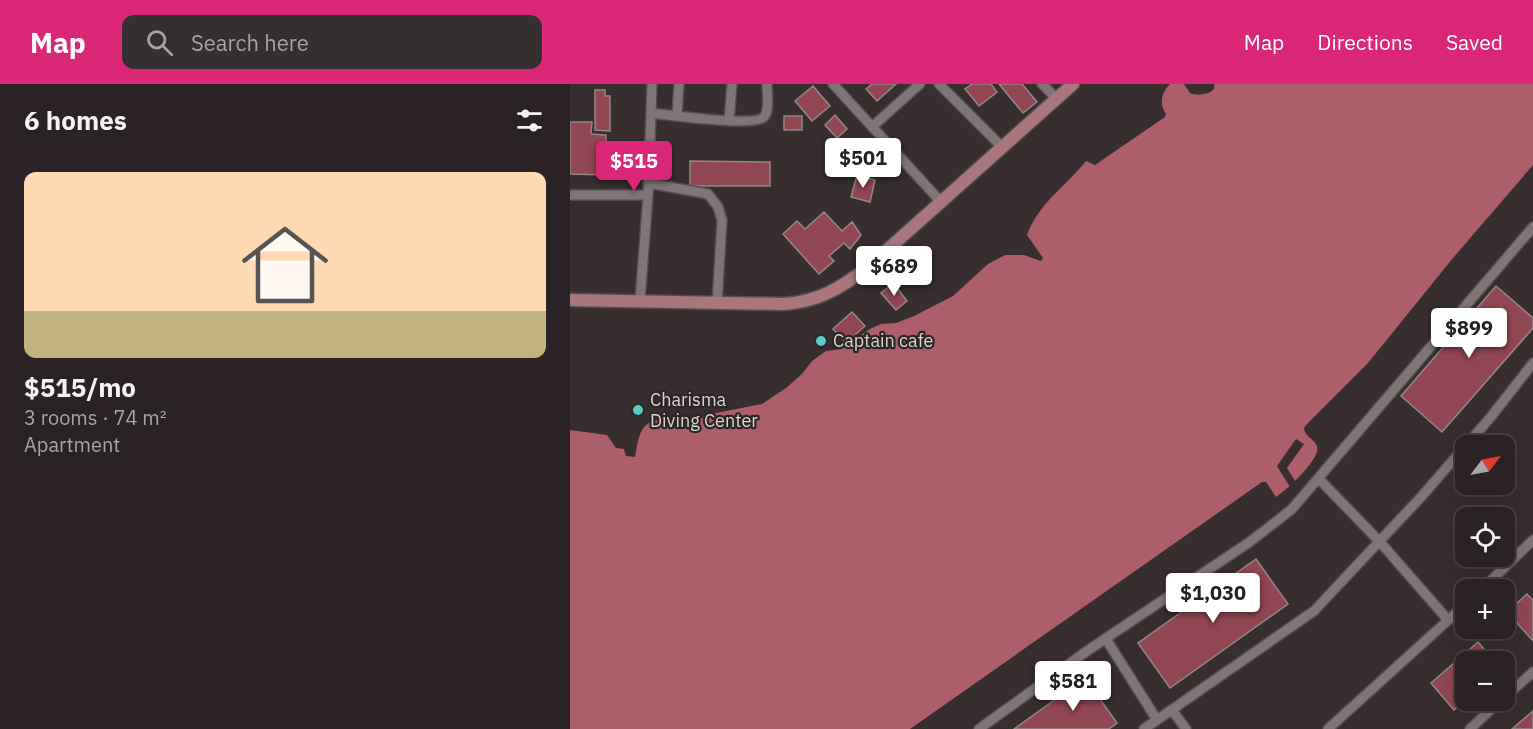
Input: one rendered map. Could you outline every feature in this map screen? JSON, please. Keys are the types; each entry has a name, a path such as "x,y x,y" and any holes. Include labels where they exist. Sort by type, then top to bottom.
{"main road":[{"path":"570,300 717,304 801,303 832,293 868,267 942,203 1073,84"}],"street":[{"path":"640,301 648,195 652,84"},
{"path":"677,116 679,84"},
{"path":"729,121 732,84"},
{"path":"651,113 729,121 758,121 765,116 767,84"},
{"path":"832,84 942,203"},
{"path":"872,127 920,84"},
{"path":"939,84 1003,148"},
{"path":"1042,84 1057,99"},
{"path":"648,183 708,194 718,207 723,220 717,304"},
{"path":"570,195 648,195"},
{"path":"979,729 1106,639 1251,541 1292,509 1531,233"},
{"path":"1144,729 1314,611 1380,542 1490,418 1533,363"},
{"path":"1319,479 1380,542 1448,620"},
{"path":"1492,579 1533,540"},
{"path":"1328,729 1455,613"},
{"path":"1106,639 1157,720"},
{"path":"1515,688 1533,672"},
{"path":"1172,710 1186,729"},
{"path":"1470,729 1490,711"}],"shaded area":[{"path":"1170,84 1184,84 1190,93 1199,95 1212,91 1214,84 1533,84 1533,165 1453,258 1368,363 1307,424 1305,431 1316,444 1317,451 1309,466 1287,488 1276,497 1266,482 1262,482 910,729 570,729 570,430 607,435 616,448 624,449 626,456 635,457 641,433 647,424 658,420 664,426 673,429 683,423 698,421 706,415 762,404 786,388 802,374 812,361 826,351 841,349 870,329 914,316 953,296 988,264 1005,255 1024,255 1041,261 1043,258 1027,235 1038,214 1086,161 1095,165 1165,117 1162,99"}],"pier":[{"path":"1296,439 1304,444 1287,468 1295,481 1290,487 1277,466"}],"building":[{"path":"872,84 896,84 877,101 866,89"},
{"path":"972,84 991,84 997,92 979,106 965,89"},
{"path":"999,84 1022,84 1037,102 1023,113"},
{"path":"813,86 830,106 812,121 795,101"},
{"path":"595,90 605,90 605,96 610,96 610,131 595,130"},
{"path":"835,115 847,129 837,138 825,125"},
{"path":"784,116 802,116 802,130 784,130"},
{"path":"570,122 592,122 591,134 606,135 605,175 570,174"},
{"path":"690,161 770,162 770,186 690,186"},
{"path":"857,175 875,180 870,202 851,197"},
{"path":"824,212 842,231 852,222 861,235 850,249 844,243 829,256 834,261 819,274 783,234 797,221 805,229"},
{"path":"893,283 907,301 896,310 881,293"},
{"path":"1496,286 1533,318 1533,328 1442,432 1401,396"},
{"path":"852,312 865,326 846,343 833,329"},
{"path":"1256,559 1288,604 1170,688 1138,643"},
{"path":"1527,594 1533,600 1533,641 1515,621 1515,605"},
{"path":"1478,642 1486,651 1468,651"},
{"path":"1455,662 1455,709 1454,710 1431,683"},
{"path":"1085,678 1117,723 1109,729 1014,729"},
{"path":"1533,711 1533,729 1512,729"}],"place":[{"name":"Captain cafe","path":"821,341"},
{"name":"Charisma Diving Center","path":"638,410"}]}
